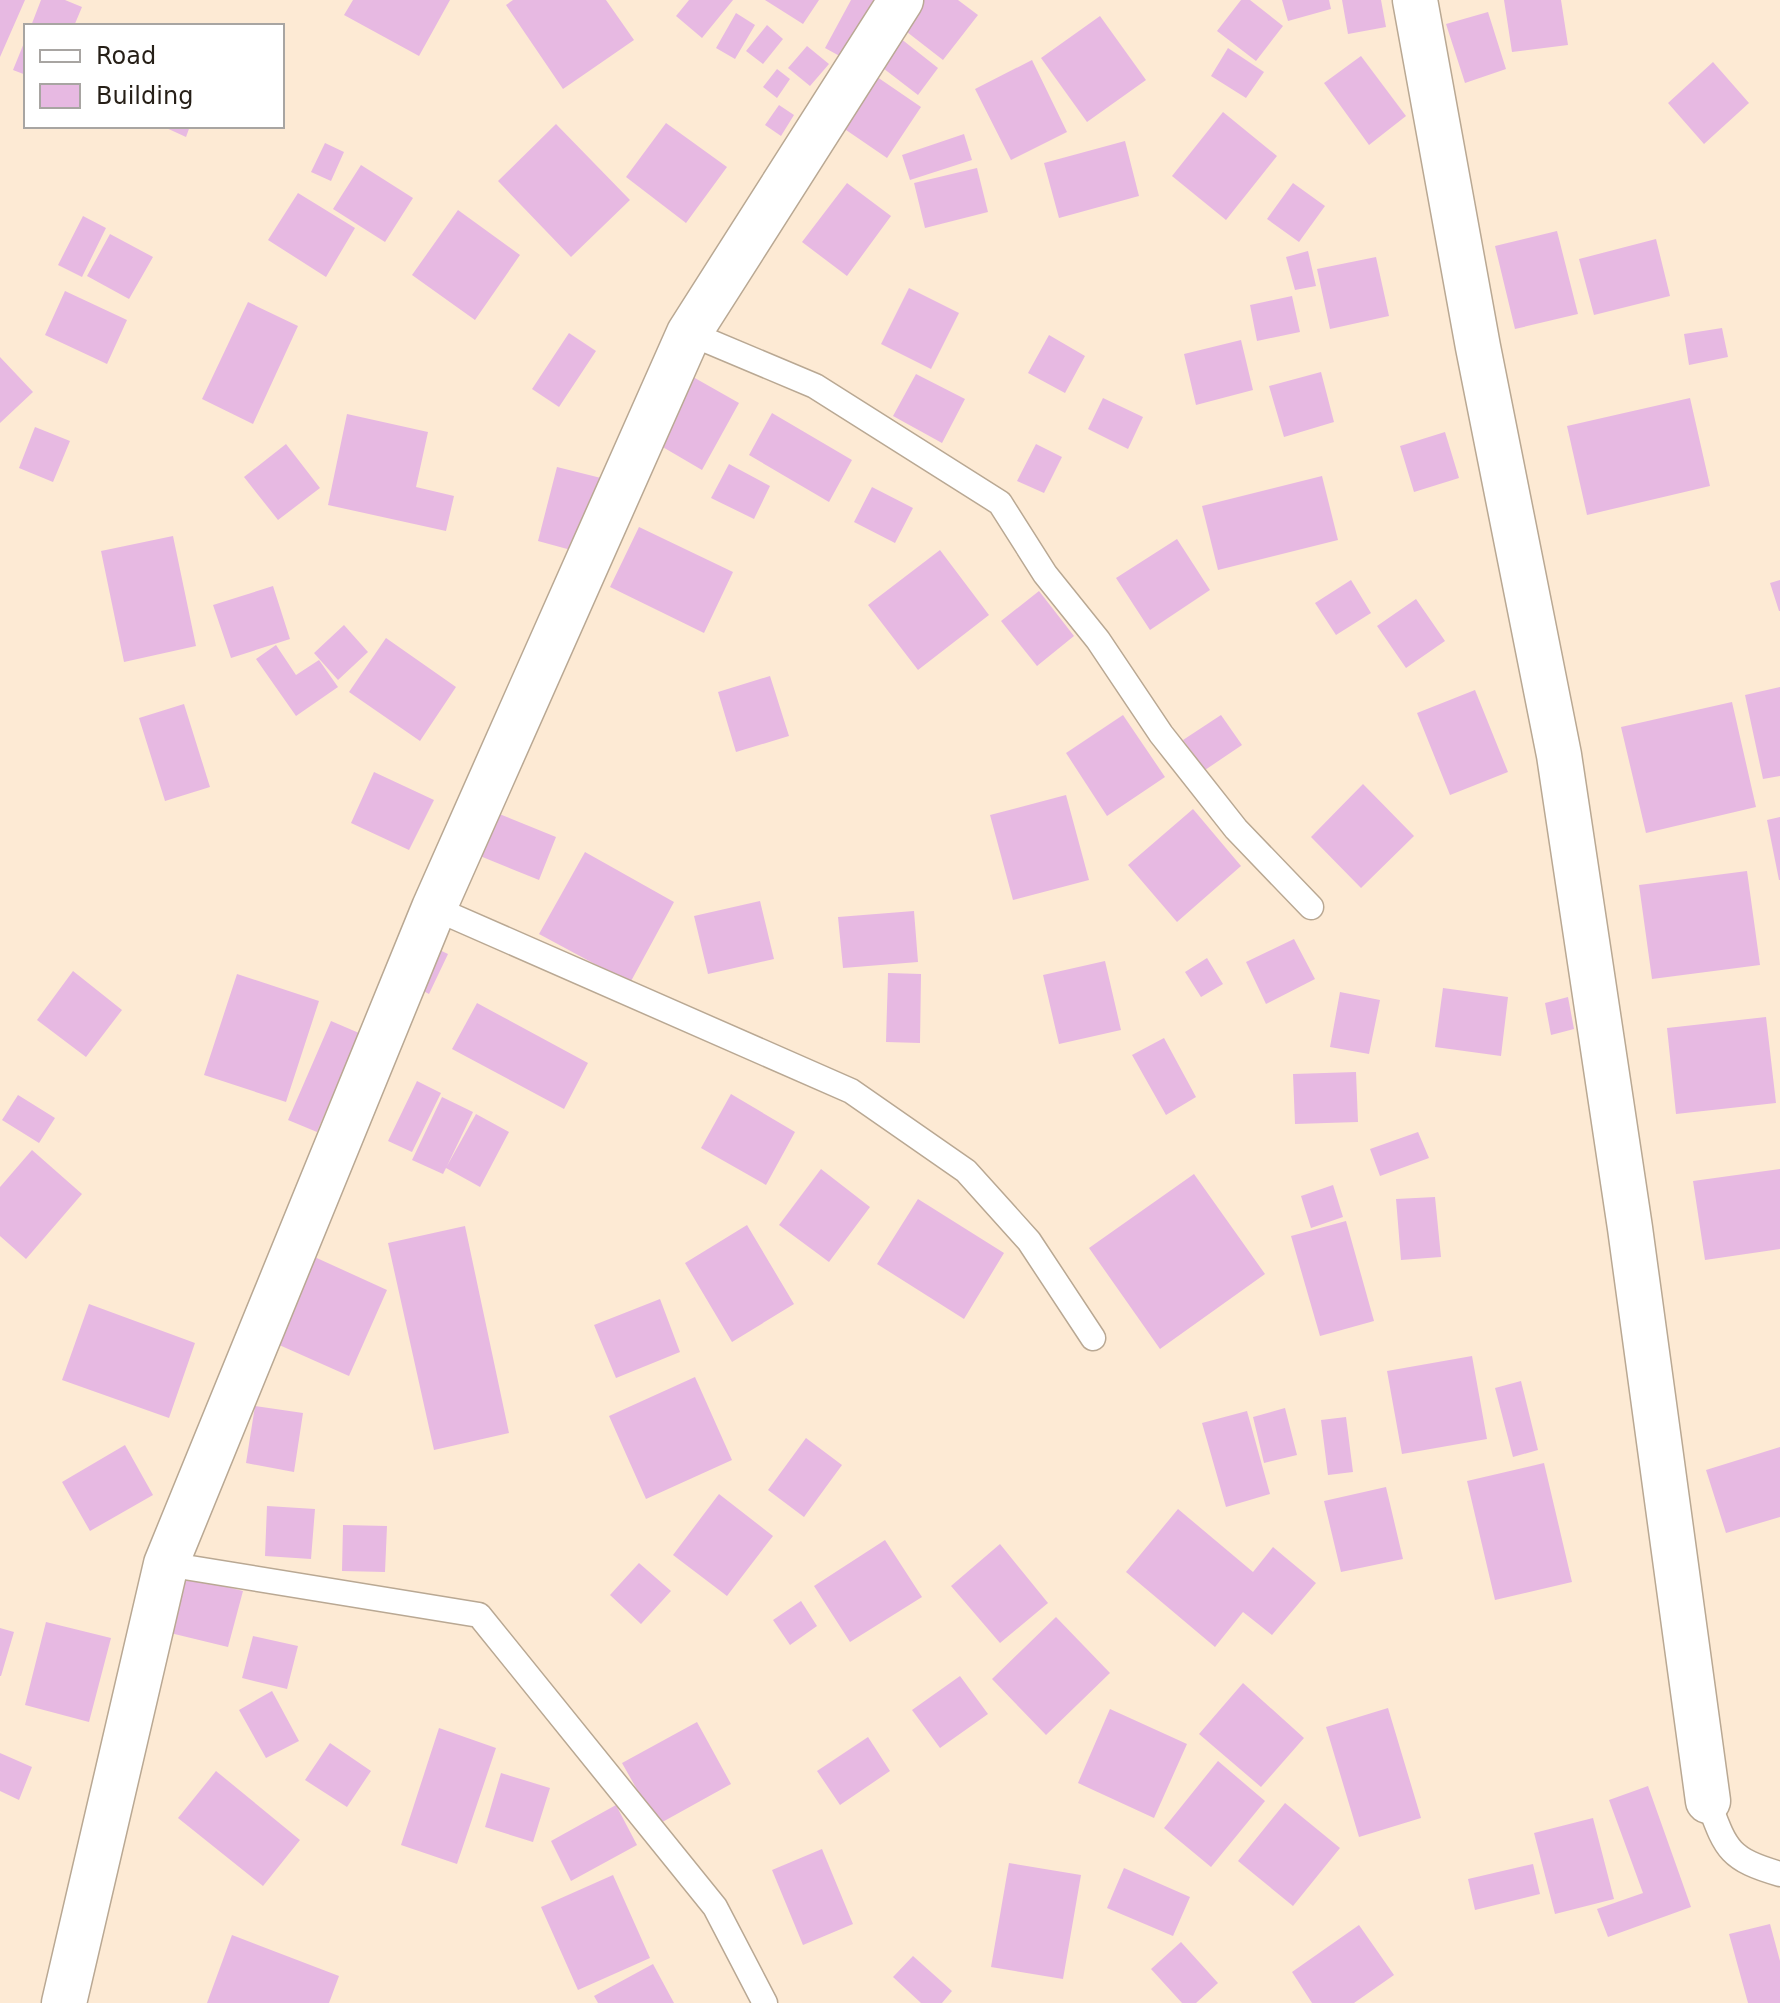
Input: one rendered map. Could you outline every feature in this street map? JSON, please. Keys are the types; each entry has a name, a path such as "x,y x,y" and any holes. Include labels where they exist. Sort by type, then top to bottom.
{"street":[{"path":"64,2003 166,1564 434,908 689,333 901,0"},
{"path":"1415,0 1478,347 1559,755 1630,1228 1708,1801"}],"lane":[{"path":"689,333 815,386 1000,503 1045,574 1098,640 1161,734 1236,829 1311,907"},
{"path":"434,908 851,1091 966,1171 1029,1241 1093,1338"},
{"path":"166,1564 479,1615 715,1907 765,2003"},
{"path":"1708,1801 1725,1845 1751,1866 1780,1874"}],"building":[{"path":"0,0 25,0 0,57"},
{"path":"41,0 65,0 82,7 75,24 32,24"},
{"path":"353,0 450,0 419,56 344,15"},
{"path":"513,0 606,0 634,40 563,89 506,5"},
{"path":"689,0 733,0 702,38 676,16"},
{"path":"765,0 819,0 803,24"},
{"path":"851,0 880,0 847,60 825,48"},
{"path":"917,0 958,0 978,15 943,60 898,25"},
{"path":"1241,0 1250,0 1283,26 1256,61 1217,31"},
{"path":"1282,0 1329,0 1331,9 1288,21"},
{"path":"1342,0 1381,0 1386,27 1348,34"},
{"path":"1504,0 1561,0 1568,45 1512,52"},
{"path":"1488,12 1506,69 1465,83 1446,24"},
{"path":"736,13 755,25 735,59 716,48"},
{"path":"1100,16 1146,80 1087,122 1041,58"},
{"path":"767,25 783,39 763,64 746,51"},
{"path":"900,38 938,68 918,95 879,65"},
{"path":"24,43 24,74 13,70"},
{"path":"807,46 829,64 810,86 788,68"},
{"path":"1228,48 1264,72 1246,98 1211,76"},
{"path":"1361,56 1406,116 1369,145 1324,83"},
{"path":"1032,60 1067,132 1011,160 975,89"},
{"path":"1713,62 1749,103 1704,144 1668,103"},
{"path":"864,68 921,107 887,158 830,119"},
{"path":"777,69 790,79 777,98 763,87"},
{"path":"779,105 794,115 781,136 765,125"},
{"path":"1223,112 1277,156 1226,220 1172,176"},
{"path":"666,123 727,167 686,223 626,177"},
{"path":"556,124 630,200 571,257 498,181"},
{"path":"166,128 189,128 186,137"},
{"path":"964,134 972,160 910,180 902,155"},
{"path":"1125,141 1139,196 1059,218 1044,163"},
{"path":"325,143 344,152 331,181 311,172"},
{"path":"361,165 413,198 385,242 333,209"},
{"path":"977,168 988,212 925,228 914,183"},
{"path":"847,183 891,216 847,276 802,242"},
{"path":"1293,183 1325,206 1299,242 1267,219"},
{"path":"298,193 355,228 326,277 268,240"},
{"path":"458,210 520,255 475,320 412,275"},
{"path":"83,216 106,228 82,277 58,265"},
{"path":"1557,231 1578,314 1515,329 1495,246"},
{"path":"110,234 153,257 129,299 87,276"},
{"path":"1656,239 1670,296 1594,315 1579,259"},
{"path":"1308,251 1316,286 1295,290 1286,257"},
{"path":"1376,257 1389,316 1330,329 1317,269"},
{"path":"909,288 959,313 931,369 881,344"},
{"path":"65,291 127,320 107,364 45,335"},
{"path":"1292,296 1300,332 1257,341 1250,305"},
{"path":"248,302 298,326 253,424 202,399"},
{"path":"1722,328 1728,357 1689,365 1684,334"},
{"path":"569,333 596,351 559,407 532,389"},
{"path":"1049,335 1085,356 1065,393 1028,373"},
{"path":"1241,340 1253,390 1196,405 1184,354"},
{"path":"0,357 33,392 0,423"},
{"path":"1321,372 1334,422 1284,437 1269,386"},
{"path":"686,373 739,403 702,470 649,439"},
{"path":"916,374 965,399 942,443 893,416"},
{"path":"1103,398 1143,417 1128,449 1088,429"},
{"path":"1690,398 1710,486 1587,515 1567,426"},
{"path":"772,413 852,460 829,502 749,455"},
{"path":"347,414 428,432 416,487 454,496 446,531 328,505"},
{"path":"35,427 70,441 53,482 19,468"},
{"path":"1445,432 1459,478 1414,492 1400,446"},
{"path":"286,444 320,488 278,520 244,477"},
{"path":"1036,444 1062,457 1044,493 1017,481"},
{"path":"729,464 770,486 754,519 711,498"},
{"path":"557,467 601,478 582,553 538,541"},
{"path":"1322,476 1338,540 1218,570 1202,506"},
{"path":"872,487 913,508 895,543 854,522"},
{"path":"639,527 733,572 704,633 610,587"},
{"path":"173,536 196,646 124,662 101,551"},
{"path":"1177,539 1210,590 1150,630 1116,578"},
{"path":"940,550 989,615 918,670 868,605"},
{"path":"1351,580 1371,613 1336,635 1315,603"},
{"path":"1780,580 1780,611 1779,611 1770,583"},
{"path":"273,586 290,639 231,658 213,605"},
{"path":"1039,591 1074,636 1037,666 1001,621"},
{"path":"1416,599 1445,641 1406,668 1377,626"},
{"path":"344,625 368,652 338,680 314,653"},
{"path":"386,638 456,687 420,741 349,692"},
{"path":"276,645 296,675 319,660 338,687 296,716 256,659"},
{"path":"770,676 789,736 736,752 718,692"},
{"path":"1780,687 1780,776 1763,779 1745,695"},
{"path":"1475,690 1508,772 1450,795 1417,713"},
{"path":"1732,702 1756,807 1646,833 1621,727"},
{"path":"184,704 210,787 165,801 139,718"},
{"path":"1123,715 1165,777 1107,816 1066,753"},
{"path":"1221,715 1242,745 1205,770 1183,740"},
{"path":"374,772 434,800 409,850 351,823"},
{"path":"1363,784 1414,836 1361,888 1311,837"},
{"path":"1066,795 1089,880 1013,900 990,815"},
{"path":"1193,809 1241,866 1177,922 1128,865"},
{"path":"497,813 556,837 539,880 480,856"},
{"path":"1780,817 1780,880 1779,880 1767,820"},
{"path":"585,852 674,902 630,983 539,934"},
{"path":"1747,871 1760,965 1652,979 1639,885"},
{"path":"760,901 774,959 708,974 694,916"},
{"path":"914,911 918,962 843,968 838,917"},
{"path":"1294,939 1315,979 1266,1004 1246,962"},
{"path":"429,945 448,954 429,994 410,984"},
{"path":"1207,958 1223,984 1201,997 1185,972"},
{"path":"1105,961 1121,1030 1059,1044 1043,975"},
{"path":"73,971 122,1010 86,1057 37,1020"},
{"path":"888,973 921,974 920,1043 886,1042"},
{"path":"237,974 319,1001 286,1102 204,1075"},
{"path":"1443,988 1508,997 1501,1056 1435,1047"},
{"path":"1340,992 1380,1000 1369,1054 1330,1047"},
{"path":"1568,997 1574,1029 1551,1035 1545,1003"},
{"path":"477,1003 588,1063 564,1109 452,1049"},
{"path":"1766,1017 1776,1103 1676,1114 1667,1028"},
{"path":"331,1021 359,1033 317,1132 288,1120"},
{"path":"1164,1038 1196,1097 1166,1115 1132,1055"},
{"path":"1356,1072 1358,1122 1295,1124 1293,1074"},
{"path":"417,1081 441,1093 412,1152 388,1141"},
{"path":"731,1094 795,1132 766,1185 701,1148"},
{"path":"18,1095 55,1118 39,1143 2,1120"},
{"path":"442,1097 473,1112 447,1166 476,1114 509,1132 480,1187 446,1168 443,1174 412,1160"},
{"path":"1418,1132 1429,1158 1380,1176 1370,1149"},
{"path":"32,1150 82,1194 26,1259 0,1236 0,1187"},
{"path":"821,1169 870,1207 829,1262 779,1225"},
{"path":"1780,1169 1780,1249 1705,1260 1693,1181"},
{"path":"1194,1174 1265,1274 1160,1349 1089,1248"},
{"path":"1333,1185 1343,1217 1311,1228 1301,1196"},
{"path":"1435,1197 1441,1257 1401,1260 1396,1199"},
{"path":"918,1199 1004,1253 964,1319 877,1264"},
{"path":"1346,1221 1374,1321 1320,1336 1291,1236"},
{"path":"747,1225 794,1304 732,1342 685,1263"},
{"path":"465,1226 509,1433 434,1450 388,1243"},
{"path":"297,1249 387,1290 349,1376 259,1336"},
{"path":"660,1299 680,1352 616,1378 594,1325"},
{"path":"89,1304 195,1343 169,1418 62,1380"},
{"path":"1472,1356 1487,1439 1402,1454 1387,1371"},
{"path":"695,1377 732,1460 646,1499 609,1416"},
{"path":"1521,1381 1538,1450 1513,1457 1495,1388"},
{"path":"255,1406 303,1413 294,1472 246,1463"},
{"path":"1285,1408 1297,1455 1264,1463 1253,1417"},
{"path":"1247,1411 1270,1494 1226,1507 1202,1423"},
{"path":"1346,1417 1353,1472 1328,1475 1321,1420"},
{"path":"806,1438 842,1465 804,1517 768,1490"},
{"path":"125,1445 153,1495 90,1531 62,1482"},
{"path":"1780,1447 1780,1517 1726,1533 1706,1470"},
{"path":"1544,1463 1572,1582 1495,1600 1467,1481"},
{"path":"1386,1487 1403,1559 1341,1572 1324,1501"},
{"path":"719,1494 773,1536 727,1596 673,1555"},
{"path":"267,1506 315,1509 311,1559 265,1556"},
{"path":"1178,1509 1253,1572 1273,1547 1316,1583 1272,1635 1243,1612 1215,1647 1126,1572"},
{"path":"343,1525 387,1526 385,1572 342,1571"},
{"path":"885,1540 922,1597 850,1642 814,1586"},
{"path":"1000,1544 1048,1603 1000,1643 951,1586"},
{"path":"639,1563 671,1591 641,1624 610,1595"},
{"path":"173,1573 243,1591 228,1647 158,1630"},
{"path":"801,1601 817,1626 790,1645 773,1620"},
{"path":"1056,1617 1110,1673 1046,1735 992,1679"},
{"path":"46,1622 111,1638 89,1722 25,1705"},
{"path":"0,1628 14,1632 1,1676 0,1676"},
{"path":"253,1636 298,1646 287,1689 242,1678"},
{"path":"960,1676 988,1714 940,1748 912,1710"},
{"path":"1243,1683 1304,1738 1261,1787 1199,1734"},
{"path":"272,1691 299,1741 266,1758 239,1710"},
{"path":"1388,1708 1421,1818 1359,1837 1326,1727"},
{"path":"1110,1709 1187,1744 1154,1818 1078,1783"},
{"path":"697,1722 731,1784 657,1825 622,1763"},
{"path":"439,1728 496,1748 457,1864 401,1845"},
{"path":"868,1737 890,1771 840,1805 817,1771"},
{"path":"330,1743 371,1771 347,1807 305,1780"},
{"path":"0,1753 32,1767 19,1800 0,1791"},
{"path":"1218,1761 1265,1801 1211,1867 1164,1828"},
{"path":"216,1771 300,1840 263,1886 178,1818"},
{"path":"501,1773 550,1788 533,1842 485,1827"},
{"path":"1648,1786 1691,1907 1608,1937 1597,1909 1643,1893 1609,1800"},
{"path":"1285,1803 1340,1848 1293,1906 1238,1861"},
{"path":"616,1805 637,1845 571,1881 551,1841"},
{"path":"1593,1818 1614,1899 1555,1914 1534,1833"},
{"path":"822,1849 853,1924 803,1945 772,1870"},
{"path":"1009,1863 1081,1875 1063,1979 991,1967"},
{"path":"1533,1864 1540,1894 1475,1910 1468,1879"},
{"path":"1124,1868 1190,1897 1173,1936 1107,1908"},
{"path":"613,1875 650,1958 578,1990 541,1907"},
{"path":"1770,1924 1780,1961 1780,2003 1748,2003 1729,1934"},
{"path":"1359,1925 1394,1975 1354,2003 1312,2003 1292,1972"},
{"path":"232,1935 339,1976 329,2003 207,2003"},
{"path":"1181,1942 1218,1983 1196,2003 1182,2003 1151,1969"},
{"path":"913,1956 952,1991 942,2003 921,2003 893,1977"},
{"path":"653,1964 674,2003 598,2003 594,1996"}]}
